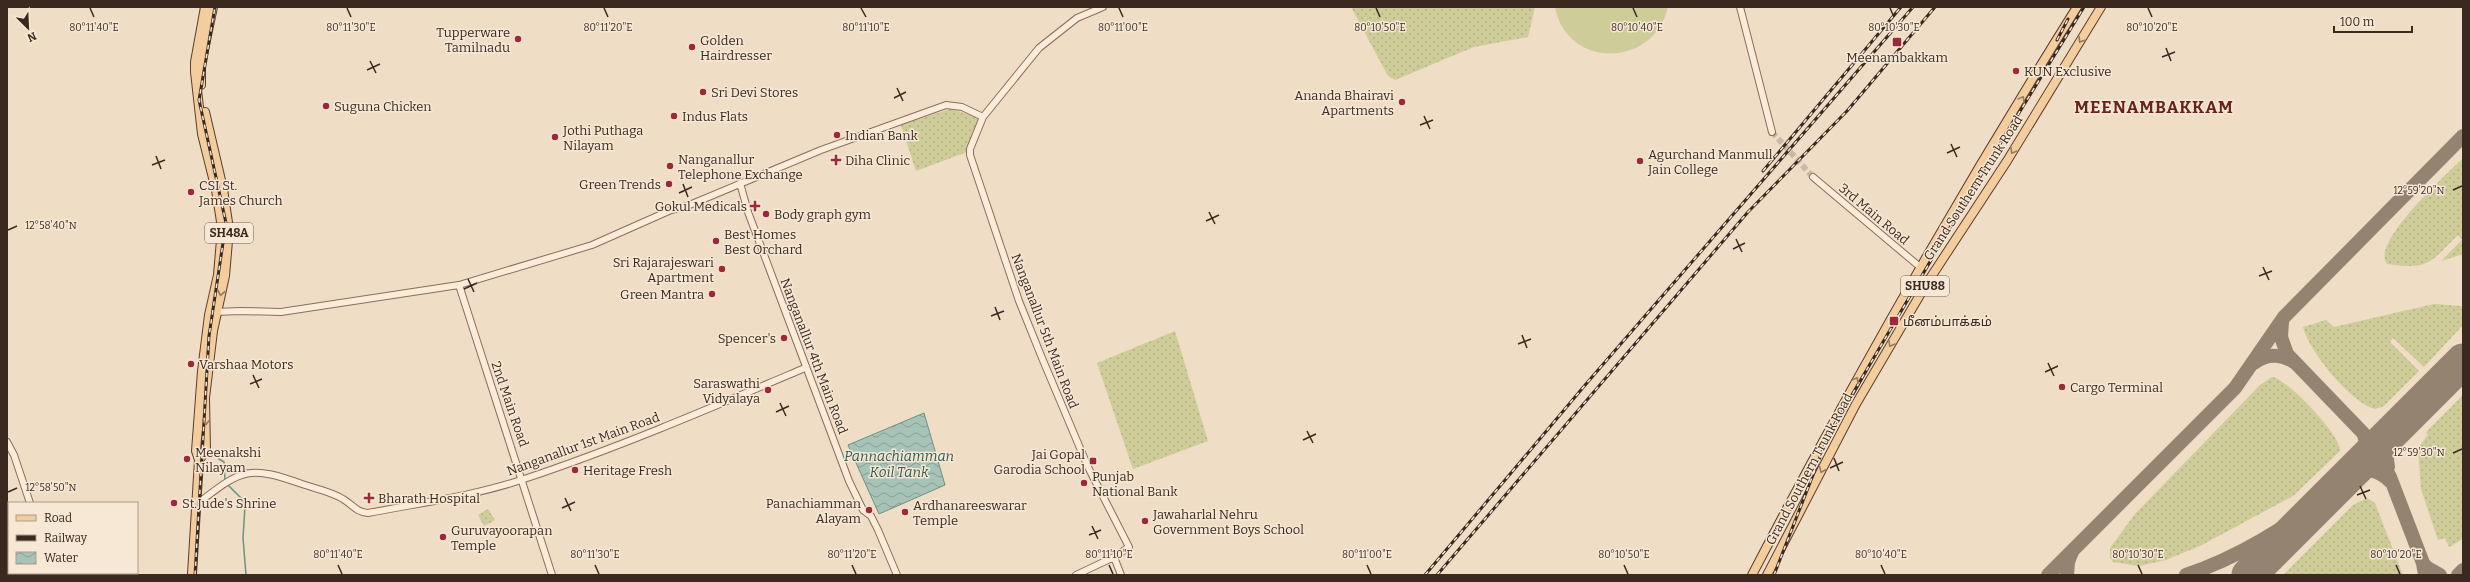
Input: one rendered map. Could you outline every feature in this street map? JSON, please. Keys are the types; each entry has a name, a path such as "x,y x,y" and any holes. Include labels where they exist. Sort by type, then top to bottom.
{"main road":[{"name":"SH48A","path":"192,574 197,504 197,473 199,460 206,451 205,398 222,228 216,190 202,134 195,72 195,62 205,7"},
{"name":"SH48A","path":"213,7 201,64 201,94 229,220 225,276 214,313"},
{"name":"Grand Southern Trunk Road","path":"1752,575 1849,392 1920,267 2078,7"},
{"name":"Grand Southern Trunk Road","path":"1767,575 1856,404 1927,283 2007,161 2101,7"}],"street":[{"name":"Nanganallur 5th Main Road","path":"1103,7 1077,18 1039,48 983,117 970,149 980,190 1042,358 1088,467 1129,547 1114,557"},
{"path":"1740,7 1772,132"},
{"path":"214,313 281,312 459,285 592,244 821,150 946,105 962,107 983,117"},
{"name":"3rd Main Road","path":"1813,177 1920,267"},
{"name":"Nanganallur 4th Main Road","path":"740,182 748,212 805,368 849,481 861,506 871,516 897,575"},
{"name":"2nd Main Road","path":"459,285 523,479 552,575"},
{"name":"Nanganallur 1st Main Road","path":"197,504 226,482 249,472 269,474 342,498 359,513 368,513 463,494 523,479 672,423 805,368"},
{"path":"7,442 14,455 30,502"},
{"path":"1076,575 1114,557 1121,575"}],"shaded area":[{"path":"1351,7 1535,7 1528,37 1474,47 1395,80 1388,76"},
{"path":"1555,7 1668,7 1660,27 1646,42 1629,50 1611,54 1592,51 1576,42 1563,28"},
{"path":"950,109 982,118 967,152 916,171 901,125"},
{"path":"2463,158 2463,254 2441,261 2462,240 2458,235 2434,258 2421,265 2401,266 2387,264 2385,254 2389,241 2399,225 2427,193"},
{"path":"2434,304 2461,306 2463,308 2463,325 2424,367 2393,338 2390,342 2419,371 2384,406 2375,409 2354,397 2332,374 2313,349 2303,327 2326,320 2334,327"},
{"path":"1175,331 1208,441 1133,469 1097,363"},
{"path":"2272,377 2289,387 2313,410 2333,434 2339,444 2340,451 2293,496 2200,546 2166,560 2139,566 2113,562 2110,557 2110,548 2135,514 2260,385"},
{"path":"2463,395 2463,539 2449,547 2445,538 2438,540 2421,489 2418,448 2428,435 2426,432"},
{"path":"2367,498 2375,503 2403,575 2283,575 2353,505"},
{"path":"488,509 495,520 484,526 478,515"}],"water":[{"name":"Pannachiamman Koil Tank","path":"924,413 945,485 879,514 848,445"}],"waterway":[{"path":"219,459 224,462 225,481"},
{"path":"227,484 242,499 245,506 243,538 246,575"}],"taxiway":[{"path":"2048,575 2235,388 2284,317 2463,136"},
{"path":"2282,322 2281,337 2287,354 2363,433 2375,449 2390,477 2423,563 2425,575"},
{"path":"2254,363 2269,356 2284,357 2294,362"},
{"path":"2388,467 2386,452 2394,431"},
{"path":"2363,462 2367,446 2364,435"},
{"path":"2348,476 2360,472 2370,471 2380,474 2390,481"},
{"path":"2186,575 2206,568 2262,540 2331,494"},
{"path":"2067,575 2068,562 2072,552"},
{"path":"2423,563 2426,567 2440,575"},
{"path":"2458,575 2463,570"}],"runway":[{"path":"2249,575 2463,361"}],"tunnel":[{"path":"1772,132 1813,177"}],"railway":[{"path":"195,575 209,336 226,223 199,100 215,7"},
{"path":"1763,171 1901,7"},
{"path":"1425,575 1586,384 1913,7"},
{"path":"1437,575 1748,212 1847,111 1935,7"},
{"path":"1774,575 1829,434 1984,170 2084,7"},
{"path":"2057,40 2068,19"}],"place":[{"name":"Tupperware Tamilnadu","path":"518,39"},
{"name":"Meenambakkam","path":"1897,42"},
{"name":"Golden Hairdresser","path":"692,47"},
{"name":"KUN Exclusive","path":"2016,71"},
{"name":"Sri Devi Stores","path":"703,92"},
{"name":"Ananda Bhairavi Apartments","path":"1402,102"},
{"name":"Suguna Chicken","path":"326,106"},
{"name":"Indus Flats","path":"674,116"},
{"name":"Indian Bank","path":"837,135"},
{"name":"Jothi Puthaga Nilayam","path":"555,137"},
{"name":"Diha Clinic","path":"836,160"},
{"name":"Agurchand Manmull Jain College","path":"1640,161"},
{"name":"Nanganallur Telephone Exchange","path":"670,166"},
{"name":"Green Trends","path":"669,184"},
{"name":"CSI St. James Church","path":"191,192"},
{"name":"Gokul Medicals","path":"755,206"},
{"name":"Body graph gym","path":"766,214"},
{"name":"Best Homes Best Orchard","path":"716,241"},
{"name":"Sri Rajarajeswari Apartment","path":"722,269"},
{"name":"Green Mantra","path":"712,294"},
{"name":"மீனம்பாக்கம்","path":"1894,321"},
{"name":"Spencer's","path":"784,338"},
{"name":"Varshaa Motors","path":"191,364"},
{"name":"Cargo Terminal","path":"2062,387"},
{"name":"Saraswathi Vidyalaya","path":"768,390"},
{"name":"Meenakshi Nilayam","path":"187,459"},
{"name":"Jai Gopal Garodia School","path":"1093,461"},
{"name":"Heritage Fresh","path":"575,470"},
{"name":"Punjab National Bank","path":"1084,483"},
{"name":"Bharath Hospital","path":"369,498"},
{"name":"St.Jude's Shrine","path":"174,503"},
{"name":"Panachiamman Alayam","path":"869,510"},
{"name":"Ardhanareeswarar Temple","path":"905,512"},
{"name":"Jawaharlal Nehru Government Boys School","path":"1145,521"},
{"name":"Guruvayoorapan Temple","path":"443,537"}],"district":[{"name":"MEENAMBAKKAM","path":"2154,107"}]}
